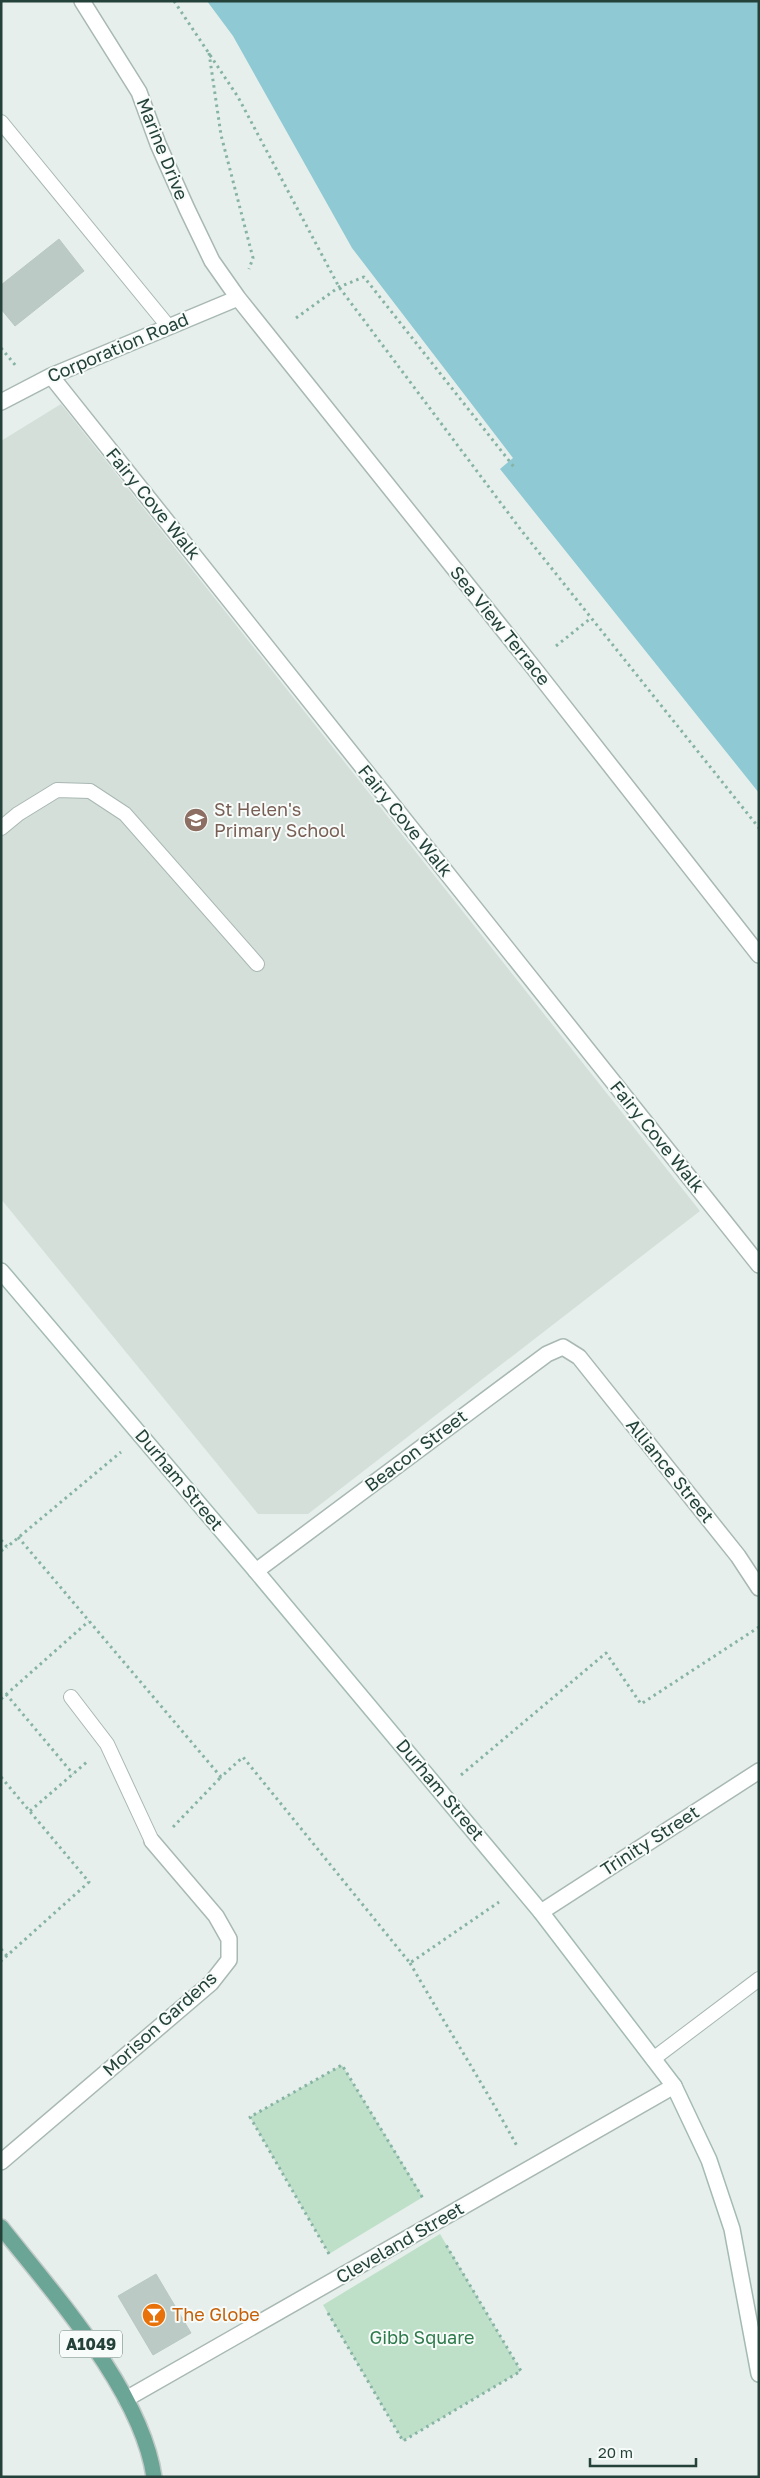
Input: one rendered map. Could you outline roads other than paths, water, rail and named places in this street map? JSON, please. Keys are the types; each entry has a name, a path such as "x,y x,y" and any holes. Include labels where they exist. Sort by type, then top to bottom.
{"main road":[{"name":"A1049","path":"1,2228 83,2331 126,2399 151,2459 154,2477"}],"street":[{"name":"Marine Drive","path":"82,1 139,92 158,144 187,209 212,261 238,298"},
{"name":"Corporation Road","path":"1,402 51,376 238,298"},
{"name":"Sea View Terrace","path":"238,298 533,667 759,955"},
{"name":"Fairy Cove Walk","path":"51,376 759,1265"},
{"name":"Durham Street","path":"1,1271 256,1571 541,1912 674,2086 709,2160 732,2229 759,2374"},
{"name":"Beacon Street","path":"256,1571 547,1354 563,1347 579,1357"},
{"name":"Alliance Street","path":"579,1357 738,1556 759,1588"},
{"name":"Trinity Street","path":"541,1912 759,1771"},
{"name":"Morison Gardens","path":"1,2162 211,1983 229,1960 229,1939 216,1916 154,1843"},
{"name":"Cleveland Street","path":"126,2399 674,2086"}],"lane":[{"path":"1,122 168,326"},
{"path":"1,828 18,814 57,790 90,791 125,814 257,964"},
{"path":"71,1697 107,1744 154,1843"},
{"path":"653,2060 759,1979"}],"water":[{"path":"207,1 759,1 759,793 500,469 513,458 352,248 233,36"}],"place":[{"name":"St Helen's Primary School","path":"196,820"},
{"name":"The Globe","path":"154,2315"}],"park label":[{"name":"Gibb Square","path":"422,2338"}]}
